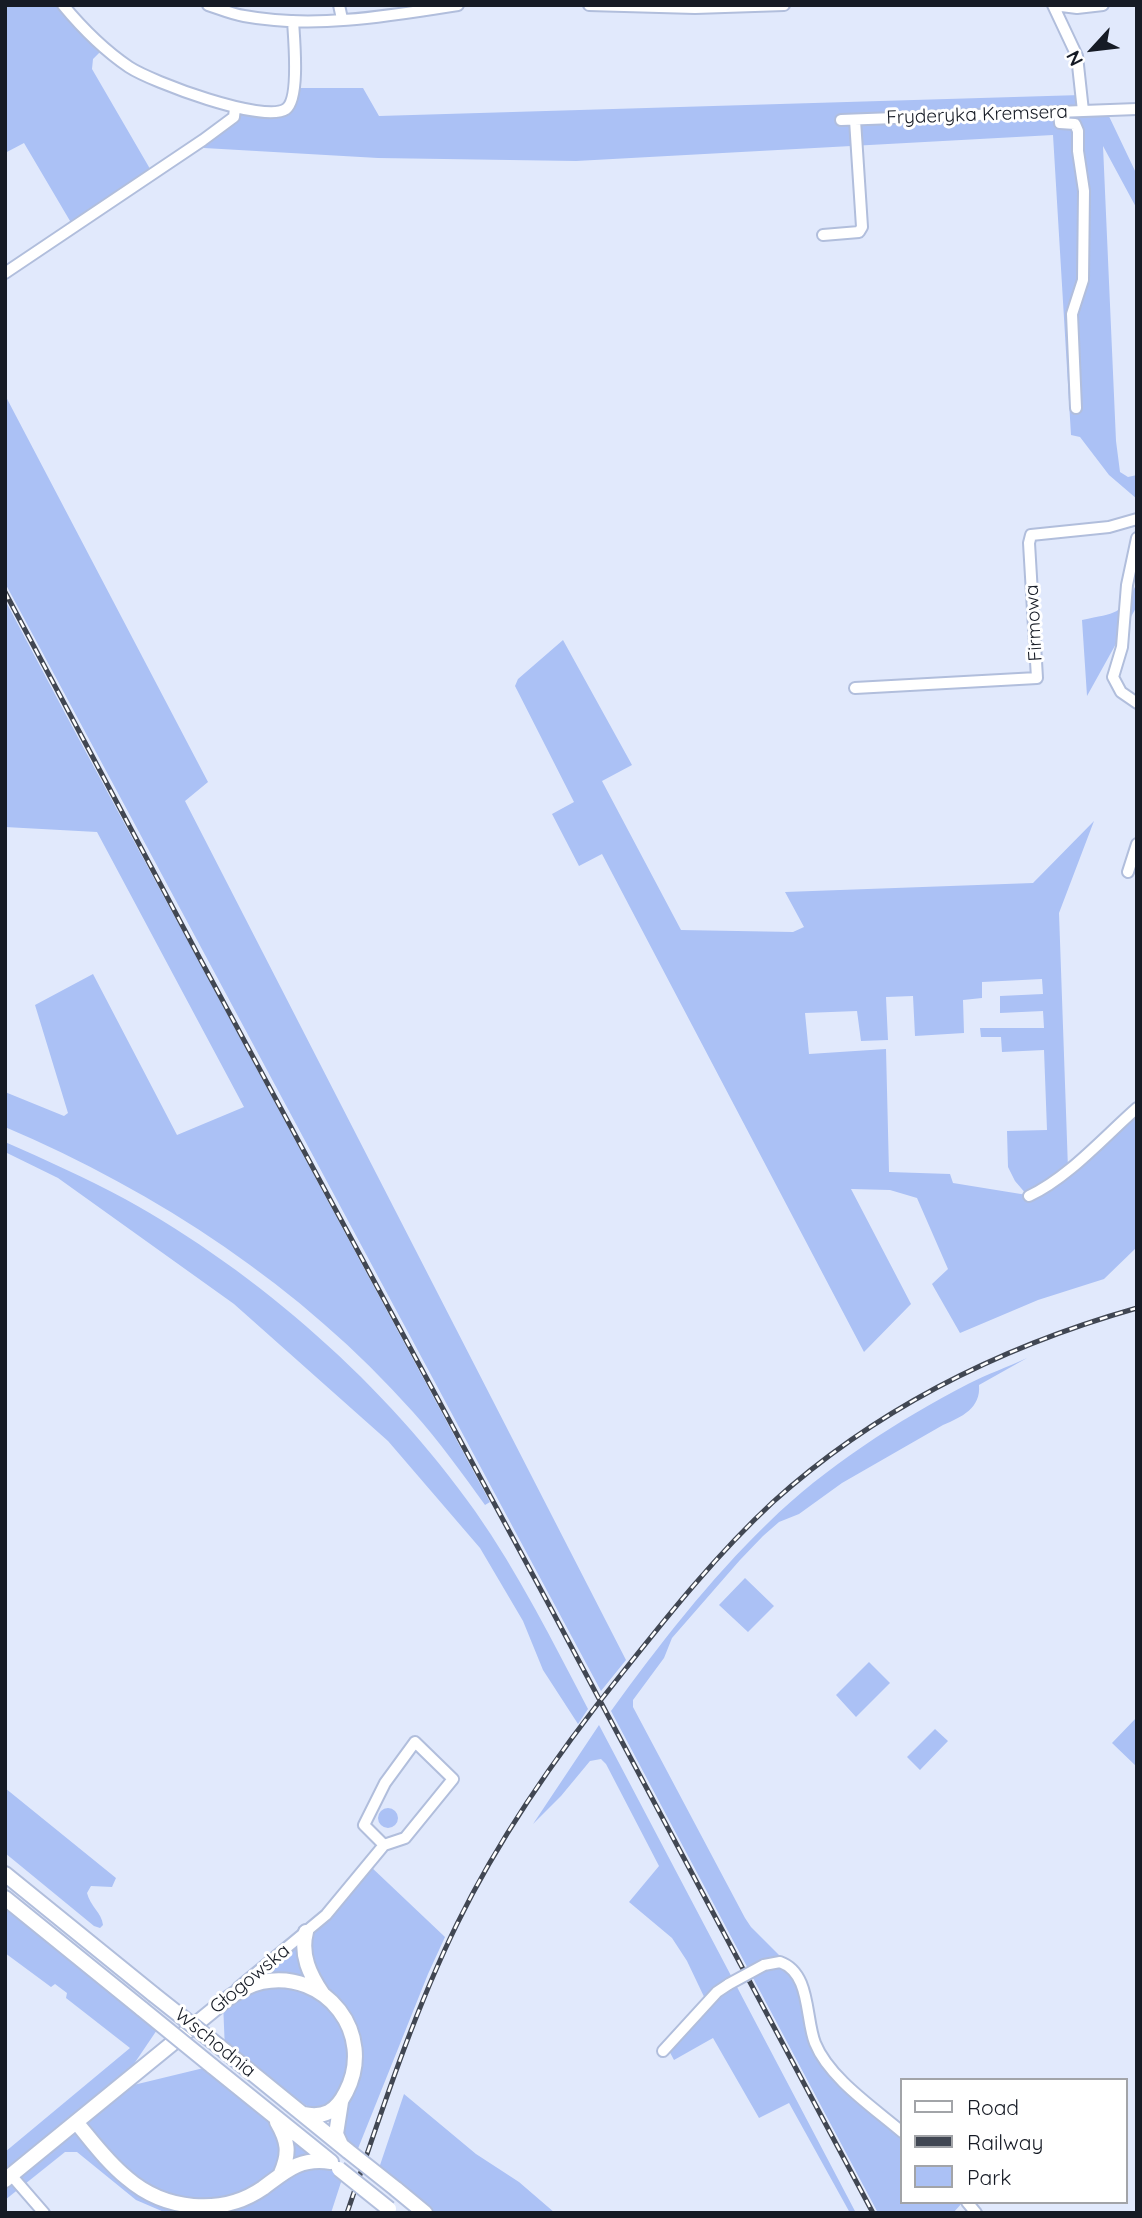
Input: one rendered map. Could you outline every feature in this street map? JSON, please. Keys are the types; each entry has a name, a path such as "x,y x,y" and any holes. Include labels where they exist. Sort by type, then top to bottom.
{"street":[{"path":"63,5 104,48 131,68 168,85 235,108 274,113 287,109 292,102 295,88 293,21"},
{"path":"208,5 240,15 293,21 420,12 458,5"},
{"path":"339,5 342,19"},
{"path":"589,5 695,8 784,5"},
{"path":"1054,5 1077,8 1103,5"},
{"name":"Fryderyka Kremsera","path":"1054,5 1077,56 1083,111"},
{"path":"5,273 203,140 234,117 235,108"},
{"name":"Fryderyka Kremsera","path":"841,120 1137,109"},
{"path":"1059,112 1060,123 1075,124 1078,131 1077,151 1084,191 1083,280 1072,314 1076,408"},
{"path":"823,235 859,232 862,227 855,120"},
{"name":"Firmowa","path":"855,688 1037,678 1029,543 1031,535 1109,527 1137,519"},
{"path":"1137,538 1127,585 1122,647 1113,677 1121,692 1137,703"},
{"path":"1128,872 1137,844"},
{"path":"1028,1196 1068,1170 1137,1108"},
{"name":"Głogowska","path":"8,2177 306,1932 337,1903 384,1845 405,1838 453,1779 415,1742 385,1783 363,1825 384,1845"},
{"name":"Wschodnia","path":"5,1874 425,2213"},
{"name":"Wschodnia","path":"5,1898 391,2211"},
{"path":"306,1932 306,1962 324,1995"},
{"path":"663,2051 717,1992 764,1965 780,1962 793,1969 804,1991 811,2031 823,2058 846,2084 900,2131"},
{"path":"223,2001 249,1986 277,1980 303,1983 335,2005 345,2019 355,2046 353,2077 341,2102 335,2134 345,2149"},
{"path":"303,2114 328,2114 341,2102"},
{"path":"273,2115 282,2130 287,2147 286,2161 281,2173"},
{"path":"76,2122 128,2180 158,2197 183,2205 210,2206 234,2201 260,2189 281,2173 306,2162 335,2165"},
{"path":"8,2177 44,2213"}],"green space":[{"path":"5,5 63,5 104,48 93,59 92,69 153,174 73,226 24,143 5,153"},
{"path":"295,88 363,88 379,116 1081,95 1083,111 1106,110 1137,175 1137,209 1103,146 1116,441 1120,472 1128,477 1137,475 1137,499 1109,475 1080,437 1071,435 1053,135 576,161 378,158 204,148 203,140 234,117 235,108 287,109"},
{"path":"5,395 208,782 185,801 626,1660 601,1691 5,583"},
{"path":"1137,583 1137,606 1087,696 1082,620 1103,616 1121,608"},
{"path":"5,600 490,1502 485,1505 413,1412 324,1324 275,1284 225,1247 118,1181 5,1127 5,1092 64,1116 68,1113 35,1005 93,974 177,1135 244,1107 97,832 5,827"},
{"path":"563,640 632,765 602,781 681,930 793,932 804,927 785,892 1033,883 1094,821 1059,913 1068,1169 1137,1107 1137,1247 1104,1279 1038,1300 960,1333 932,1284 948,1269 917,1198 890,1190 851,1189 911,1304 864,1352 602,854 579,866 552,814 574,802 515,686 518,679","holes":["1042,979 1043,994 1000,996 1000,1013 1043,1011 1044,1028 980,1028 981,1037 1001,1037 1002,1052 1044,1050 1047,1130 1007,1131 1008,1167 1027,1195 953,1183 950,1174 889,1172 886,1049 809,1054 805,1013 857,1011 861,1041 888,1040 886,997 913,996 915,1036 964,1033 963,1000 982,998 982,982"]},
{"path":"5,1142 125,1199 224,1261 271,1297 361,1377 440,1465 475,1511 506,1559 588,1709 578,1724 543,1670 523,1621 480,1548 388,1441 234,1304 58,1178 5,1152"},
{"path":"1027,1358 979,1385 977,1400 963,1415 842,1483 799,1514 779,1522 740,1560 672,1638 664,1658 633,1700 633,1707 745,1918 793,1969 823,2058 900,2130 900,2204 961,2204 953,2213 878,2213 611,1711 705,1590 790,1502 863,1446 975,1380"},
{"path":"745,1578 774,1606 748,1632 719,1605"},
{"path":"869,1662 890,1683 856,1717 836,1695"},
{"path":"1137,1717 1137,1767 1112,1743"},
{"path":"599,1725 856,2213 850,2213 789,2103 759,2118 713,2038 674,2060 667,2047 707,2003 687,1961 672,1938 629,1902 659,1866 606,1764 601,1759 590,1761 533,1824"},
{"path":"935,1729 948,1741 920,1770 907,1757"},
{"path":"5,1788 116,1878 112,1887 91,1886 87,1893 102,1921 100,1928 94,1926 5,1853"},
{"path":"384,1808 392,1808 398,1818 392,1828 384,1828 378,1822 378,1814"},
{"path":"369,1865 445,1937 355,2156 342,2146 341,2103 312,2110 287,2091 269,2085 225,2051 223,2002 306,1932"},
{"path":"5,1898 161,2024 117,2089 212,2066 344,2173 331,2213 164,2212 136,2200 77,2152 65,2152 5,2200 5,2152 130,2048 66,1998 67,1993 55,1984 51,1987 5,1953"},
{"path":"404,2094 476,2154 519,2182 555,2213 434,2213 396,2189 377,2174"}],"railway":[{"path":"5,592 873,2213"},
{"path":"347,2213 411,2030 474,1891 512,1825 554,1762 695,1584 773,1502 813,1468 899,1409 990,1361 1087,1323 1137,1308"}]}
